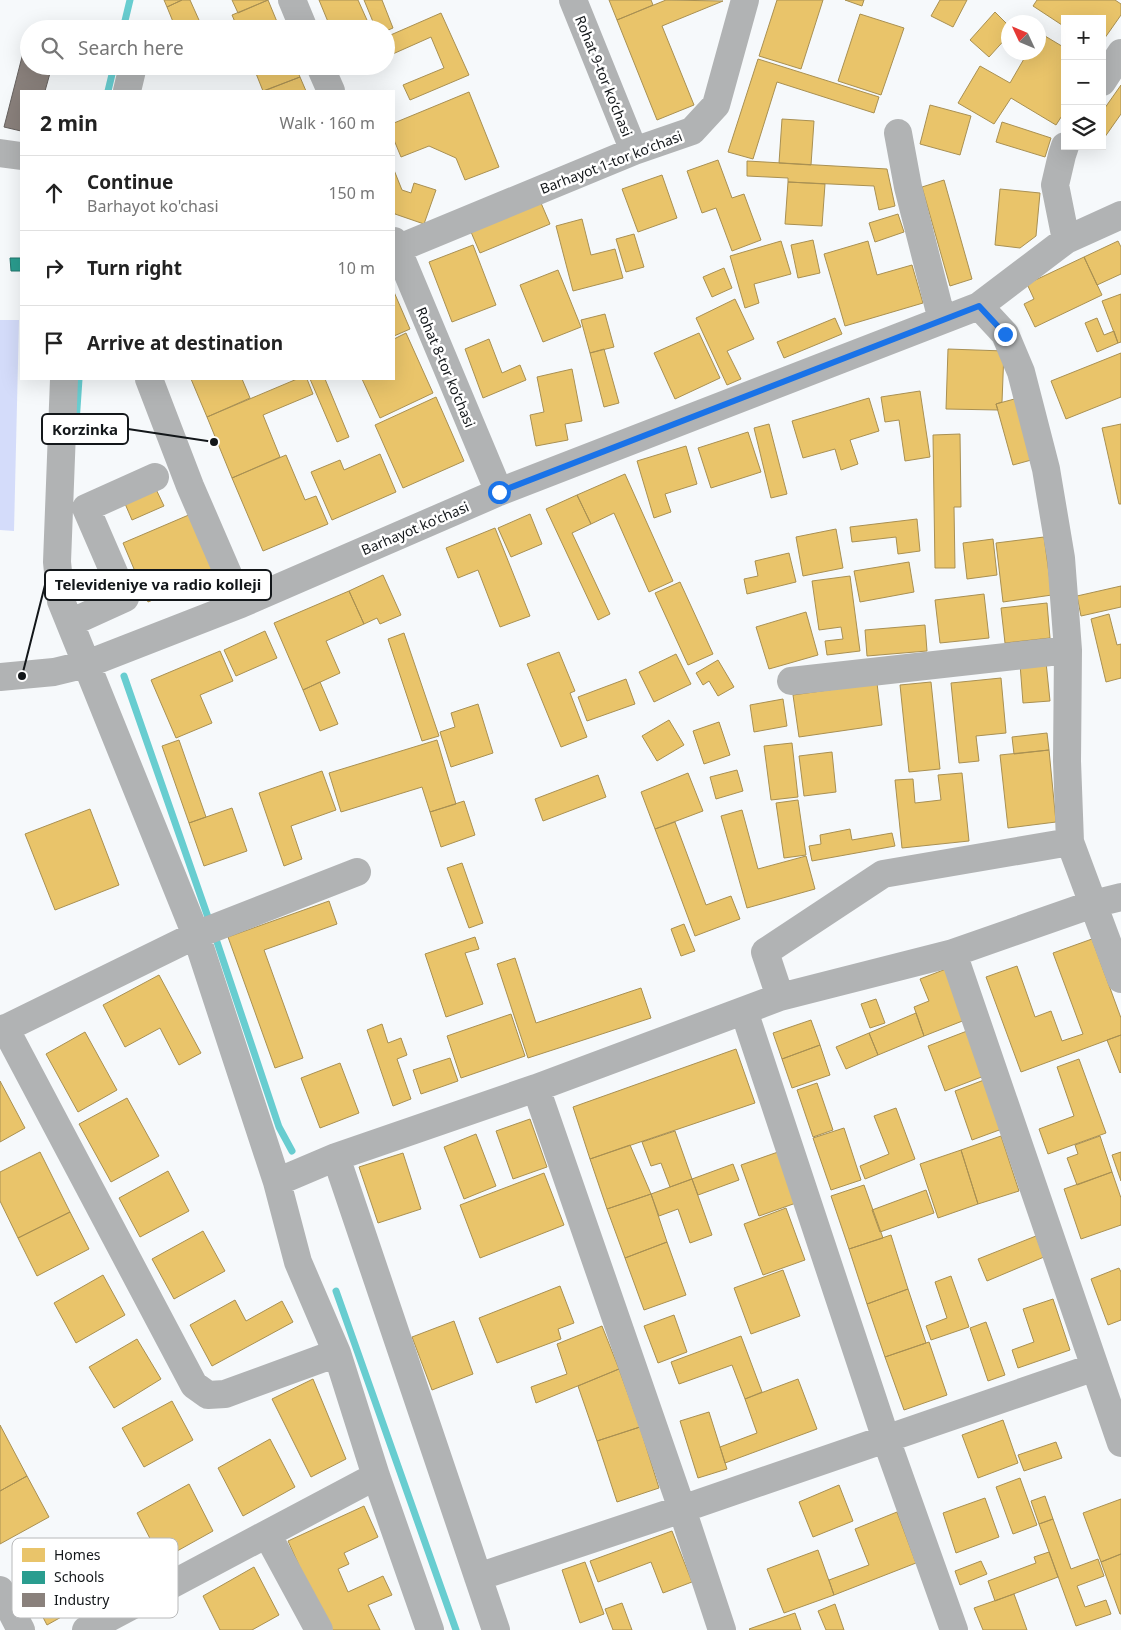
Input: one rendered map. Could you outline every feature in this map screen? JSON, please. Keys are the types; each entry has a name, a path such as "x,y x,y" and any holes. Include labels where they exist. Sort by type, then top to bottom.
{"street":[{"path":"292,0 300,20"},
{"name":"Rohat 9-tor ko‘chasi","path":"574,0 634,151"},
{"name":"Barhayot 1-tor koʻchasi","path":"395,245 634,151 692,131 716,105 745,0"},
{"path":"1106,76 1121,53"},
{"path":"127,90 131,75"},
{"path":"324,75 331,90"},
{"path":"898,133 908,186 942,320"},
{"path":"1064,150 1055,185 1066,240"},
{"path":"0,152 20,156"},
{"name":"Barhayot ko'chasi","path":"0,677 54,672 87,664 241,604 499,492 979,306 1066,240 1121,215"},
{"name":"Rohat 8-tor ko‘chasi","path":"395,245 499,492"},
{"path":"979,306 1005,334 1022,372 1046,470 1061,558 1068,650 1067,761 1070,842 1121,978"},
{"path":"64,380 57,562 61,601 196,935 277,1182 298,1262 337,1353 376,1476 430,1630"},
{"path":"149,380 190,486 241,604"},
{"path":"70,622 125,598 86,508 155,477"},
{"path":"791,681 1068,650"},
{"path":"780,997 765,952 883,874 1070,842"},
{"path":"337,1353 225,1394 208,1395 194,1386 2,1030 196,935 357,872"},
{"path":"277,1182 336,1157 536,1088 780,997 953,953 1121,896"},
{"path":"953,953 1121,1443"},
{"path":"744,1010 886,1439 954,1630"},
{"path":"536,1088 722,1630"},
{"path":"336,1157 496,1630"},
{"path":"478,1577 1095,1367"},
{"path":"178,1581 376,1476"},
{"path":"267,1534 319,1630"},
{"path":"0,1590 12,1613"},
{"path":"15,1618 21,1630"},
{"path":"86,1630 109,1618"}],"shaded area":[{"path":"0,320 19,320 14,531 0,530"}],"building: Homes":[{"path":"164,0 182,0 167,7"},
{"path":"182,0 190,0 199,20 172,20 167,7"},
{"path":"232,0 268,0 238,13"},
{"path":"268,0 276,20 234,20 232,15"},
{"path":"319,0 358,0 367,20 327,20"},
{"path":"364,0 382,0 390,20 372,20"},
{"path":"609,0 651,0 653,5 617,20"},
{"path":"666,0 723,1 662,26 694,105 657,120 617,20"},
{"path":"777,0 823,0 801,69 759,56"},
{"path":"845,0 864,0 862,6"},
{"path":"940,0 967,0 953,27 931,16"},
{"path":"1037,0 1115,0 1121,4 1121,15 1106,36 1106,15 1061,15 1061,24 1033,6"},
{"path":"995,12 1001,18 1001,44 989,57 970,40"},
{"path":"441,13 469,75 410,100 403,85 444,68 431,37 395,53 395,33"},
{"path":"860,14 904,28 881,95 838,81"},
{"path":"1046,37 1061,46 1061,117 1056,125 1011,98 994,124 958,103 980,66 1010,83 1023,60 1046,60"},
{"path":"758,59 879,97 874,113 777,82 753,159 728,152"},
{"path":"257,75 299,75 300,77 266,90 263,90"},
{"path":"300,77 306,90 267,90"},
{"path":"1121,85 1121,114 1106,135 1106,106"},
{"path":"469,92 499,167 465,180 456,158 429,146 401,157 395,142 395,123"},
{"path":"930,105 971,116 960,155 920,144"},
{"path":"782,119 814,121 811,165 779,163"},
{"path":"1002,122 1051,138 1045,157 996,142"},
{"path":"718,160 732,198 744,194 761,240 732,251 716,208 702,213 687,171"},
{"path":"747,161 887,169 895,206 879,210 874,186 788,182 788,178 747,176"},
{"path":"395,172 402,190 411,193 414,183 436,190 424,224 395,214"},
{"path":"662,175 677,218 638,232 622,189"},
{"path":"944,180 972,279 950,286 922,187"},
{"path":"788,182 825,184 822,226 785,224"},
{"path":"1000,189 1040,193 1036,236 1020,248 995,245"},
{"path":"541,203 550,224 480,253 471,232"},
{"path":"898,214 904,232 875,242 869,223"},
{"path":"582,219 591,255 615,249 623,278 573,291 556,226"},
{"path":"634,234 644,267 626,272 616,239"},
{"path":"813,240 820,273 798,278 791,245"},
{"path":"781,241 791,274 754,284 759,303 745,308 730,256"},
{"path":"868,241 877,275 912,265 923,303 845,326 824,254"},
{"path":"1118,241 1121,247 1121,274 1097,285 1084,257"},
{"path":"473,245 496,305 452,322 429,262"},
{"path":"1084,257 1102,295 1035,327 1024,304 1034,299 1027,284"},
{"path":"724,268 732,288 712,297 703,277"},
{"path":"558,270 581,327 543,342 520,285"},
{"path":"395,294 410,329 395,336"},
{"path":"1121,294 1121,342 1118,343 1102,301"},
{"path":"735,299 754,339 727,351 741,379 727,385 696,318"},
{"path":"605,314 614,347 590,353 581,320"},
{"path":"835,318 842,334 784,358 777,342"},
{"path":"1097,318 1104,335 1114,331 1118,343 1097,352 1085,323"},
{"path":"406,333 433,393 380,418 362,380 395,380 395,338"},
{"path":"699,333 720,378 675,399 654,353"},
{"path":"489,339 502,373 520,365 526,380 483,398 465,349"},
{"path":"604,349 619,403 604,407 590,353"},
{"path":"948,349 1004,351 1002,402 996,404 998,410 946,409"},
{"path":"1121,353 1121,397 1066,419 1051,381"},
{"path":"572,369 582,421 565,424 568,440 536,446 530,415 544,412 537,377"},
{"path":"191,380 242,380 250,398 207,417"},
{"path":"295,380 307,380 313,394 263,415 280,457 232,478 207,417"},
{"path":"310,380 325,380 349,437 337,442"},
{"path":"920,391 930,457 905,461 899,420 885,422 881,397"},
{"path":"436,397 464,461 403,488 375,425"},
{"path":"869,398 879,431 850,440 858,464 841,470 835,449 803,458 792,421"},
{"path":"1018,398 1035,459 1013,465 996,404"},
{"path":"769,424 787,494 771,498 754,428"},
{"path":"1121,424 1121,504 1119,504 1102,428"},
{"path":"748,432 761,472 711,488 698,448"},
{"path":"960,434 961,507 954,507 955,568 935,568 933,435"},
{"path":"686,446 697,484 665,494 671,512 654,518 637,461"},
{"path":"380,454 396,492 332,520 311,472 340,460 344,470"},
{"path":"286,455 305,500 316,496 328,524 263,551 232,478"},
{"path":"625,474 673,581 649,592 614,513 591,524 577,495"},
{"path":"154,485 164,506 132,520 123,499"},
{"path":"577,495 591,524 572,533 610,614 598,620 546,509"},
{"path":"191,514 216,573 148,602 123,543"},
{"path":"530,514 542,544 511,557 498,528"},
{"path":"917,519 920,551 898,554 896,537 852,542 850,527"},
{"path":"495,528 530,616 500,627 478,570 458,578 446,548"},
{"path":"836,529 843,568 803,576 796,537"},
{"path":"1044,537 1052,595 1003,602 996,543"},
{"path":"993,539 997,575 967,579 963,543"},
{"path":"789,553 796,582 747,594 744,579 758,576 755,561"},
{"path":"909,562 914,592 860,602 854,571"},
{"path":"383,575 401,615 380,624 377,618 364,624 349,591"},
{"path":"850,576 860,651 827,655 825,641 843,639 841,627 819,630 812,581"},
{"path":"680,582 713,654 688,665 655,593"},
{"path":"1121,586 1121,607 1081,616 1077,596"},
{"path":"349,591 364,624 326,641 340,673 303,690 274,623"},
{"path":"984,594 989,638 940,643 935,600"},
{"path":"1047,603 1050,638 1005,643 1001,608"},
{"path":"806,612 818,655 769,669 756,627"},
{"path":"1109,614 1117,645 1121,644 1121,678 1106,682 1091,619"},
{"path":"925,625 927,651 867,656 865,630"},
{"path":"265,631 277,658 236,676 224,650"},
{"path":"404,633 439,736 422,741 388,639"},
{"path":"220,651 233,681 200,695 212,723 176,738 151,680"},
{"path":"559,652 575,691 570,693 587,737 561,747 527,664"},
{"path":"676,654 691,684 654,702 639,672"},
{"path":"718,660 734,687 718,696 709,681 703,685 696,673"},
{"path":"1046,662 1050,701 1023,703 1020,664"},
{"path":"1001,678 1006,733 976,736 979,761 959,763 951,683"},
{"path":"626,679 635,704 587,721 578,697"},
{"path":"320,682 338,724 320,731 303,690"},
{"path":"931,682 940,769 909,772 900,685"},
{"path":"877,683 882,725 799,737 793,695"},
{"path":"783,699 787,726 754,732 750,705"},
{"path":"478,704 493,753 451,767 440,732 455,727 451,713"},
{"path":"669,720 684,745 657,761 642,736"},
{"path":"719,722 730,755 704,764 693,731"},
{"path":"1047,733 1049,750 1014,754 1012,737"},
{"path":"179,740 206,817 189,823 162,746"},
{"path":"437,740 456,804 430,812 422,787 341,812 329,773"},
{"path":"792,743 798,797 771,800 764,746"},
{"path":"1049,750 1056,822 1008,828 1000,755"},
{"path":"832,752 836,792 804,796 799,756"},
{"path":"737,770 743,791 716,799 710,777"},
{"path":"322,771 336,810 291,826 302,859 284,866 259,793"},
{"path":"688,773 703,811 655,829 641,792"},
{"path":"962,773 969,841 902,848 895,780 913,779 915,803 941,800 938,775"},
{"path":"598,775 606,797 543,821 535,799"},
{"path":"798,800 806,855 784,858 776,803"},
{"path":"464,801 475,835 441,847 430,812"},
{"path":"232,808 247,851 204,866 189,823"},
{"path":"90,809 119,885 55,910 25,834"},
{"path":"742,810 758,869 806,856 815,889 747,908 721,816"},
{"path":"675,822 706,905 731,896 740,919 695,936 655,829"},
{"path":"850,829 852,840 892,833 895,846 812,861 809,846 821,844 820,835"},
{"path":"462,863 483,923 469,928 447,868"},
{"path":"329,901 337,924 264,950 303,1058 275,1068 228,937"},
{"path":"684,924 695,951 681,956 671,929"},
{"path":"475,937 479,949 465,953 483,1004 446,1017 425,954"},
{"path":"1092,939 1121,1018 1121,1035 1021,1072 986,977 1017,966 1035,1017 1051,1011 1062,1041 1083,1034 1053,953"},
{"path":"515,958 536,1023 641,988 651,1018 528,1058 497,964"},
{"path":"946,969 965,1020 924,1036 914,1007 929,1001 920,979"},
{"path":"159,975 201,1053 179,1065 160,1028 125,1047 103,1005"},
{"path":"876,999 885,1023 870,1028 861,1004"},
{"path":"916,1013 924,1036 878,1055 869,1033"},
{"path":"511,1014 525,1056 461,1078 447,1036"},
{"path":"811,1020 820,1045 782,1059 773,1033"},
{"path":"382,1024 388,1043 401,1038 407,1055 397,1059 411,1099 393,1106 367,1030"},
{"path":"967,1031 984,1076 945,1091 928,1046"},
{"path":"85,1032 117,1090 78,1112 46,1054"},
{"path":"869,1033 878,1055 846,1069 836,1047"},
{"path":"1121,1035 1121,1072 1120,1073 1107,1040"},
{"path":"820,1045 830,1075 792,1088 782,1059"},
{"path":"736,1049 755,1103 590,1159 573,1107"},
{"path":"450,1058 458,1081 421,1094 413,1070"},
{"path":"1079,1059 1106,1133 1048,1154 1039,1129 1074,1116 1057,1067"},
{"path":"340,1063 359,1113 320,1128 301,1078"},
{"path":"984,1080 1002,1129 972,1140 955,1091"},
{"path":"0,1081 25,1128 0,1142"},
{"path":"817,1083 833,1130 813,1137 797,1090"},
{"path":"127,1098 159,1156 111,1182 79,1124"},
{"path":"896,1108 915,1159 865,1179 860,1166 889,1154 874,1116"},
{"path":"530,1119 547,1167 513,1179 496,1131"},
{"path":"844,1128 861,1180 831,1190 813,1138"},
{"path":"675,1131 692,1179 670,1187 661,1163 651,1166 642,1142"},
{"path":"476,1134 496,1186 464,1199 444,1147"},
{"path":"1001,1136 1019,1191 978,1204 961,1150"},
{"path":"1100,1136 1112,1172 1077,1185 1067,1158 1078,1154 1075,1145"},
{"path":"630,1145 651,1194 607,1209 590,1159"},
{"path":"961,1150 978,1204 938,1218 920,1164"},
{"path":"40,1152 70,1212 18,1238 0,1201 0,1172"},
{"path":"778,1152 796,1203 759,1216 741,1165"},
{"path":"1121,1152 1121,1181 1112,1155"},
{"path":"403,1153 421,1209 378,1223 359,1167"},
{"path":"733,1164 739,1180 698,1195 692,1179"},
{"path":"168,1171 189,1211 140,1237 119,1198"},
{"path":"1112,1172 1121,1198 1121,1225 1081,1239 1064,1189"},
{"path":"544,1173 564,1225 480,1258 460,1205"},
{"path":"692,1179 712,1235 690,1243 678,1209 659,1216 651,1194"},
{"path":"864,1185 883,1238 849,1249 831,1196"},
{"path":"926,1190 934,1213 880,1232 872,1210"},
{"path":"651,1194 667,1242 625,1258 607,1209"},
{"path":"786,1208 805,1260 763,1275 744,1224"},
{"path":"70,1212 89,1249 37,1276 18,1238"},
{"path":"203,1231 225,1271 174,1299 152,1259"},
{"path":"891,1235 908,1289 867,1304 849,1249"},
{"path":"1036,1236 1044,1257 987,1281 978,1259"},
{"path":"667,1242 686,1295 644,1310 625,1258"},
{"path":"1119,1268 1121,1272 1121,1320 1108,1325 1091,1279"},
{"path":"783,1270 800,1316 751,1334 734,1288"},
{"path":"103,1275 125,1315 76,1343 54,1303"},
{"path":"951,1276 969,1327 931,1340 926,1326 947,1318 935,1282"},
{"path":"560,1286 574,1323 558,1329 561,1339 497,1363 479,1318"},
{"path":"908,1289 926,1343 885,1357 867,1304"},
{"path":"1053,1299 1070,1350 1018,1368 1012,1350 1034,1342 1023,1309"},
{"path":"235,1300 246,1321 282,1301 293,1322 212,1366 190,1325"},
{"path":"674,1315 687,1352 658,1363 644,1326"},
{"path":"454,1321 473,1374 432,1390 412,1337"},
{"path":"986,1322 1005,1375 988,1381 970,1328"},
{"path":"602,1326 619,1369 536,1403 531,1387 567,1374 557,1344"},
{"path":"741,1336 762,1392 745,1399 732,1365 679,1384 671,1362"},
{"path":"137,1339 161,1379 114,1408 89,1367"},
{"path":"929,1342 947,1395 904,1410 885,1357"},
{"path":"619,1369 640,1427 597,1441 578,1386"},
{"path":"313,1379 346,1459 311,1477 272,1399"},
{"path":"798,1379 817,1429 725,1463 720,1447 757,1433 745,1399"},
{"path":"172,1401 193,1440 144,1467 122,1428"},
{"path":"709,1412 727,1469 698,1478 680,1421"},
{"path":"1003,1420 1018,1463 978,1478 962,1435"},
{"path":"0,1425 27,1476 0,1491"},
{"path":"640,1427 659,1488 617,1502 597,1441"},
{"path":"270,1439 295,1487 243,1516 218,1468"},
{"path":"1056,1442 1062,1458 1024,1471 1018,1455"},
{"path":"27,1476 49,1517 0,1544 0,1491"},
{"path":"1020,1478 1037,1525 1013,1534 996,1487"},
{"path":"189,1484 213,1531 178,1551 178,1538 150,1538 137,1513"},
{"path":"839,1485 853,1521 813,1537 799,1502"},
{"path":"1045,1496 1053,1519 1039,1524 1031,1501"},
{"path":"985,1498 999,1537 956,1553 943,1513"},
{"path":"1121,1499 1121,1554 1101,1562 1083,1513"},
{"path":"364,1506 378,1537 344,1553 349,1564 338,1569 348,1592 383,1576 392,1595 368,1605 380,1630 328,1630 288,1541"},
{"path":"897,1512 916,1563 834,1595 829,1580 869,1565 855,1529"},
{"path":"1053,1519 1071,1569 1098,1559 1104,1576 1077,1586 1085,1607 1106,1600 1111,1614 1076,1626 1039,1524"},
{"path":"672,1531 692,1582 663,1593 651,1562 598,1582 590,1561"},
{"path":"818,1550 834,1595 784,1613 767,1569"},
{"path":"1049,1552 1058,1577 995,1601 988,1581 1036,1563 1034,1557"},
{"path":"1121,1554 1121,1614 1120,1614 1101,1562"},
{"path":"981,1561 987,1574 960,1585 955,1571"},
{"path":"585,1562 604,1614 580,1623 562,1570"},
{"path":"254,1567 279,1615 252,1630 220,1630 203,1596"},
{"path":"1014,1594 1027,1630 983,1630 974,1608"},
{"path":"622,1603 632,1630 613,1630 605,1609"},
{"path":"835,1604 844,1630 826,1630 818,1611"},
{"path":"795,1613 801,1630 749,1629"},
{"path":"43,1618 60,1618 47,1625"}],"building: Schools":[{"path":"10,258 20,258 20,271 11,271"}],"building: Industry":[{"path":"20,65 20,75 49,75 45,90 20,90 20,131 4,127"}],"waterway":[{"path":"125,20 130,0"},
{"path":"108,90 112,75"},
{"path":"75,438 79,380"},
{"path":"124,676 210,923"},
{"path":"214,933 279,1127 292,1151"},
{"path":"336,1291 456,1630"}],"place":[{"name":"Korzinka","path":"214,442"},
{"name":"Televideniye va radio kolleji","path":"22,676"}],"route":[{"path":"499,492 979,306 1005,334"}]}
